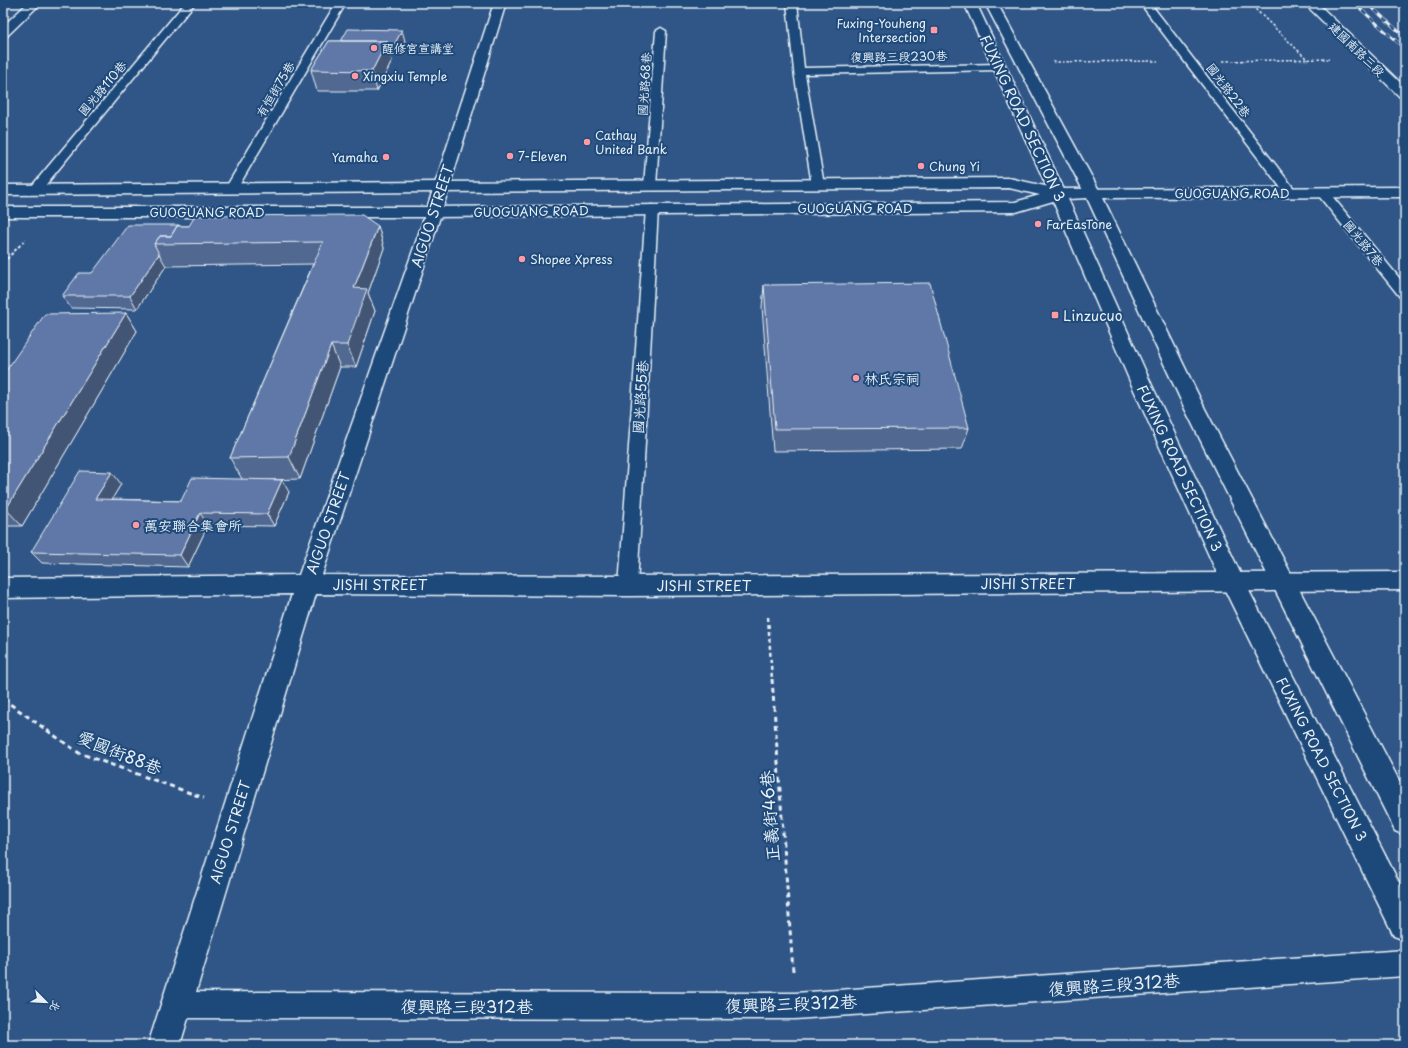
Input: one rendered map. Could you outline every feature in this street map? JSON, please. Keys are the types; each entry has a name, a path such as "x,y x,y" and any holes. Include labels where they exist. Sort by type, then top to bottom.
{"main road":[{"path":"3,33 36,3"},
{"name":"AIGUO STREET","path":"164,1045 308,584 441,188 500,3"},
{"name":"FUXING ROAD SECTION 3","path":"970,3 1058,194 1139,379 1233,582 1405,925"},
{"name":"FUXING ROAD SECTION 3","path":"991,3 1020,62 1064,137 1093,194 1195,408 1281,581 1405,821"},
{"name":"建國南路三段","path":"1310,3 1405,94"},
{"name":"GUOGUANG ROAD","path":"3,190 1009,183 1058,194 1405,192"},
{"name":"GUOGUANG ROAD","path":"3,212 433,212 1016,207 1058,194"},
{"name":"JISHI STREET","path":"3,588 308,584 628,586 1405,581"}],"lane":[{"name":"國光路110巷","path":"35,190 190,3"},
{"name":"有恒街75巷","path":"232,189 341,3"},
{"path":"792,3 799,71 818,185"},
{"name":"國光路22巷","path":"1145,3 1291,193"},
{"name":"國光路68巷","path":"650,186 661,31"},
{"name":"復興路三段230巷","path":"799,71 999,67"},
{"name":"國光路7巷","path":"1323,193 1405,294"},
{"name":"國光路55巷","path":"628,586 652,209"},
{"name":"復興路三段312巷","path":"176,1006 795,1006 1405,964"}],"path":[{"path":"1249,3 1308,60"},
{"name":"正義街46巷","path":"766,585 795,1006"},
{"name":"愛國街88巷","path":"3,699 79,753 237,810"}],"building":[{"path":"348,29 402,30 394,45 388,45 387,41 341,41"},
{"path":"329,41 387,41 372,71 311,70"},
{"path":"362,215 378,226 354,288 367,289 347,345 331,345 289,457 230,458 323,242 154,244 160,236 171,236 177,226 189,226 195,216"},
{"path":"128,225 179,225 171,236 160,236 154,244 159,254 130,296 62,296 79,273 92,273"},
{"name":"林氏宗祠","path":"930,283 969,428 775,429 764,285"},
{"path":"126,313 6,509 3,509 3,375 45,314"},
{"name":"萬安聯合集會所","path":"80,471 112,472 95,499 181,501 192,478 282,480 267,514 200,513 180,555 31,552"}],"railway":[{"path":"1354,3 1405,49"},
{"path":"1367,3 1405,37"}],"place":[{"name":"Fuxing-Youheng Intersection","path":"934,30"},
{"name":"醒修宮宣講堂","path":"374,48"},
{"name":"Xingxiu Temple","path":"355,76"},
{"name":"Cathay United Bank","path":"587,142"},
{"name":"7-Eleven","path":"510,156"},
{"name":"Yamaha","path":"386,157"},
{"name":"Chung Yi","path":"921,166"},
{"name":"FarEasTone","path":"1038,224"},
{"name":"Shopee Xpress","path":"522,259"},
{"name":"Linzucuo","path":"1055,315"},
{"name":"林氏宗祠","path":"856,378"},
{"name":"萬安聯合集會所","path":"136,525"}]}
